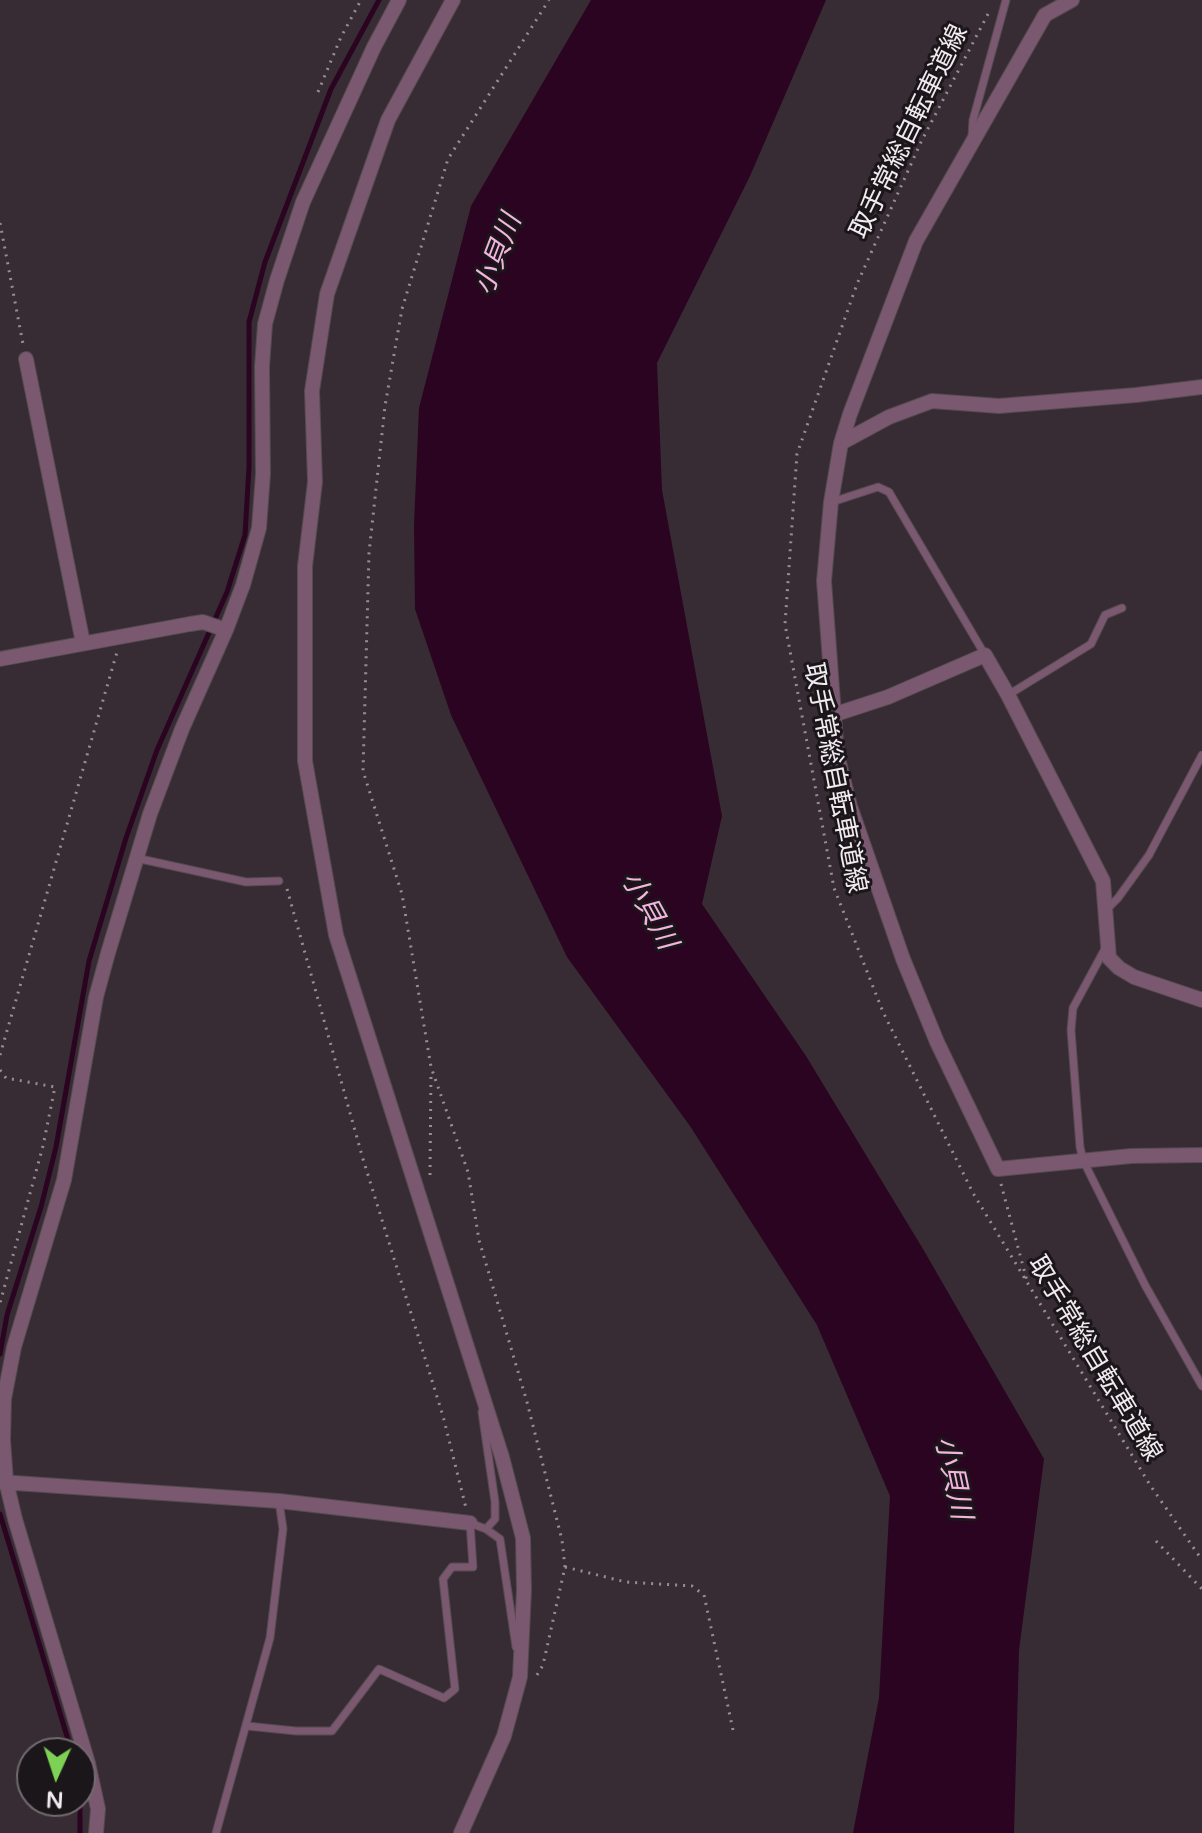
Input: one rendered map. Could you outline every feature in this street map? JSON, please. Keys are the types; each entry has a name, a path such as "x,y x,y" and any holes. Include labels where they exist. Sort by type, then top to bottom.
{"street":[{"path":"96,1833 98,1809 88,1763 3,1481 4,1399 14,1347 64,1180 96,997 136,858 182,729 243,585 259,528 263,474 262,367 265,324 277,280 303,202 374,47 399,0"},
{"path":"453,0 388,120 327,294 312,391 315,482 305,566 305,761 336,935 502,1457 523,1538 524,1590 519,1682 504,1736 461,1833"},
{"path":"1072,0 1045,7 916,241 841,443 831,502 824,581 837,755 881,900 937,1042 998,1169 1131,1156 1202,1155"},
{"path":"26,359 83,643"},
{"path":"841,443 889,417 932,401 999,406 1202,387"},
{"path":"0,659 203,622 226,630"},
{"path":"833,715 888,697 985,655 1103,881 1109,958 1134,977 1202,1000"},
{"path":"3,1481 279,1501 470,1523"}],"lane":[{"path":"971,142 973,120 1006,0"},
{"path":"831,502 878,487 889,492 985,655"},
{"path":"1008,695 1091,644 1105,615 1122,608"},
{"path":"1107,909 1149,855 1202,755"},
{"path":"136,858 246,882 279,881"},
{"path":"1106,947 1073,1008 1071,1030 1080,1147 1083,1160 1145,1285 1202,1386"},
{"path":"478,1381 495,1502 495,1519 486,1529"},
{"path":"216,1833 270,1638 283,1529 279,1501"},
{"path":"247,1726 332,1731 379,1669 444,1698 455,1689 443,1579 452,1567 473,1567 470,1523 500,1539 519,1682"}],"path":[{"path":"318,92 341,37 361,0"},
{"path":"519,1682 532,1685 543,1665 565,1567 562,1540 527,1402 479,1240 468,1172 431,1067 402,894 363,771 369,553 385,406 402,309 448,159 549,0"},
{"name":"取手常総自転車道線","path":"994,1 921,142 857,284 797,454 785,624 834,888 883,1012 973,1193 1150,1485 1202,1560"},
{"path":"0,223 26,359"},
{"path":"0,1055 122,637"},
{"path":"279,881 290,892 363,1159 443,1416 470,1523"},
{"path":"430,1185 431,1067"},
{"path":"0,1070 6,1078 55,1087 43,1146 0,1303"},
{"path":"998,1169 1028,1285"},
{"path":"1156,1541 1202,1589"},
{"path":"565,1567 626,1582 692,1586 704,1595 733,1730"}],"water":[{"name":"小貝川","path":"591,0 826,0 750,176 657,363 662,490 722,816 702,904 806,1056 923,1249 1044,1459 1019,1650 1014,1833 853,1833 879,1698 890,1496 817,1325 690,1126 567,957 451,715 415,609 414,525 419,408 471,206"}],"waterway":[{"path":"0,1354 7,1315 56,1147 89,961 126,838 157,750 227,592 245,535 249,467 249,322 265,262 331,89 379,0"},
{"path":"0,1514 67,1737"},
{"path":"80,1817 80,1833"}]}
